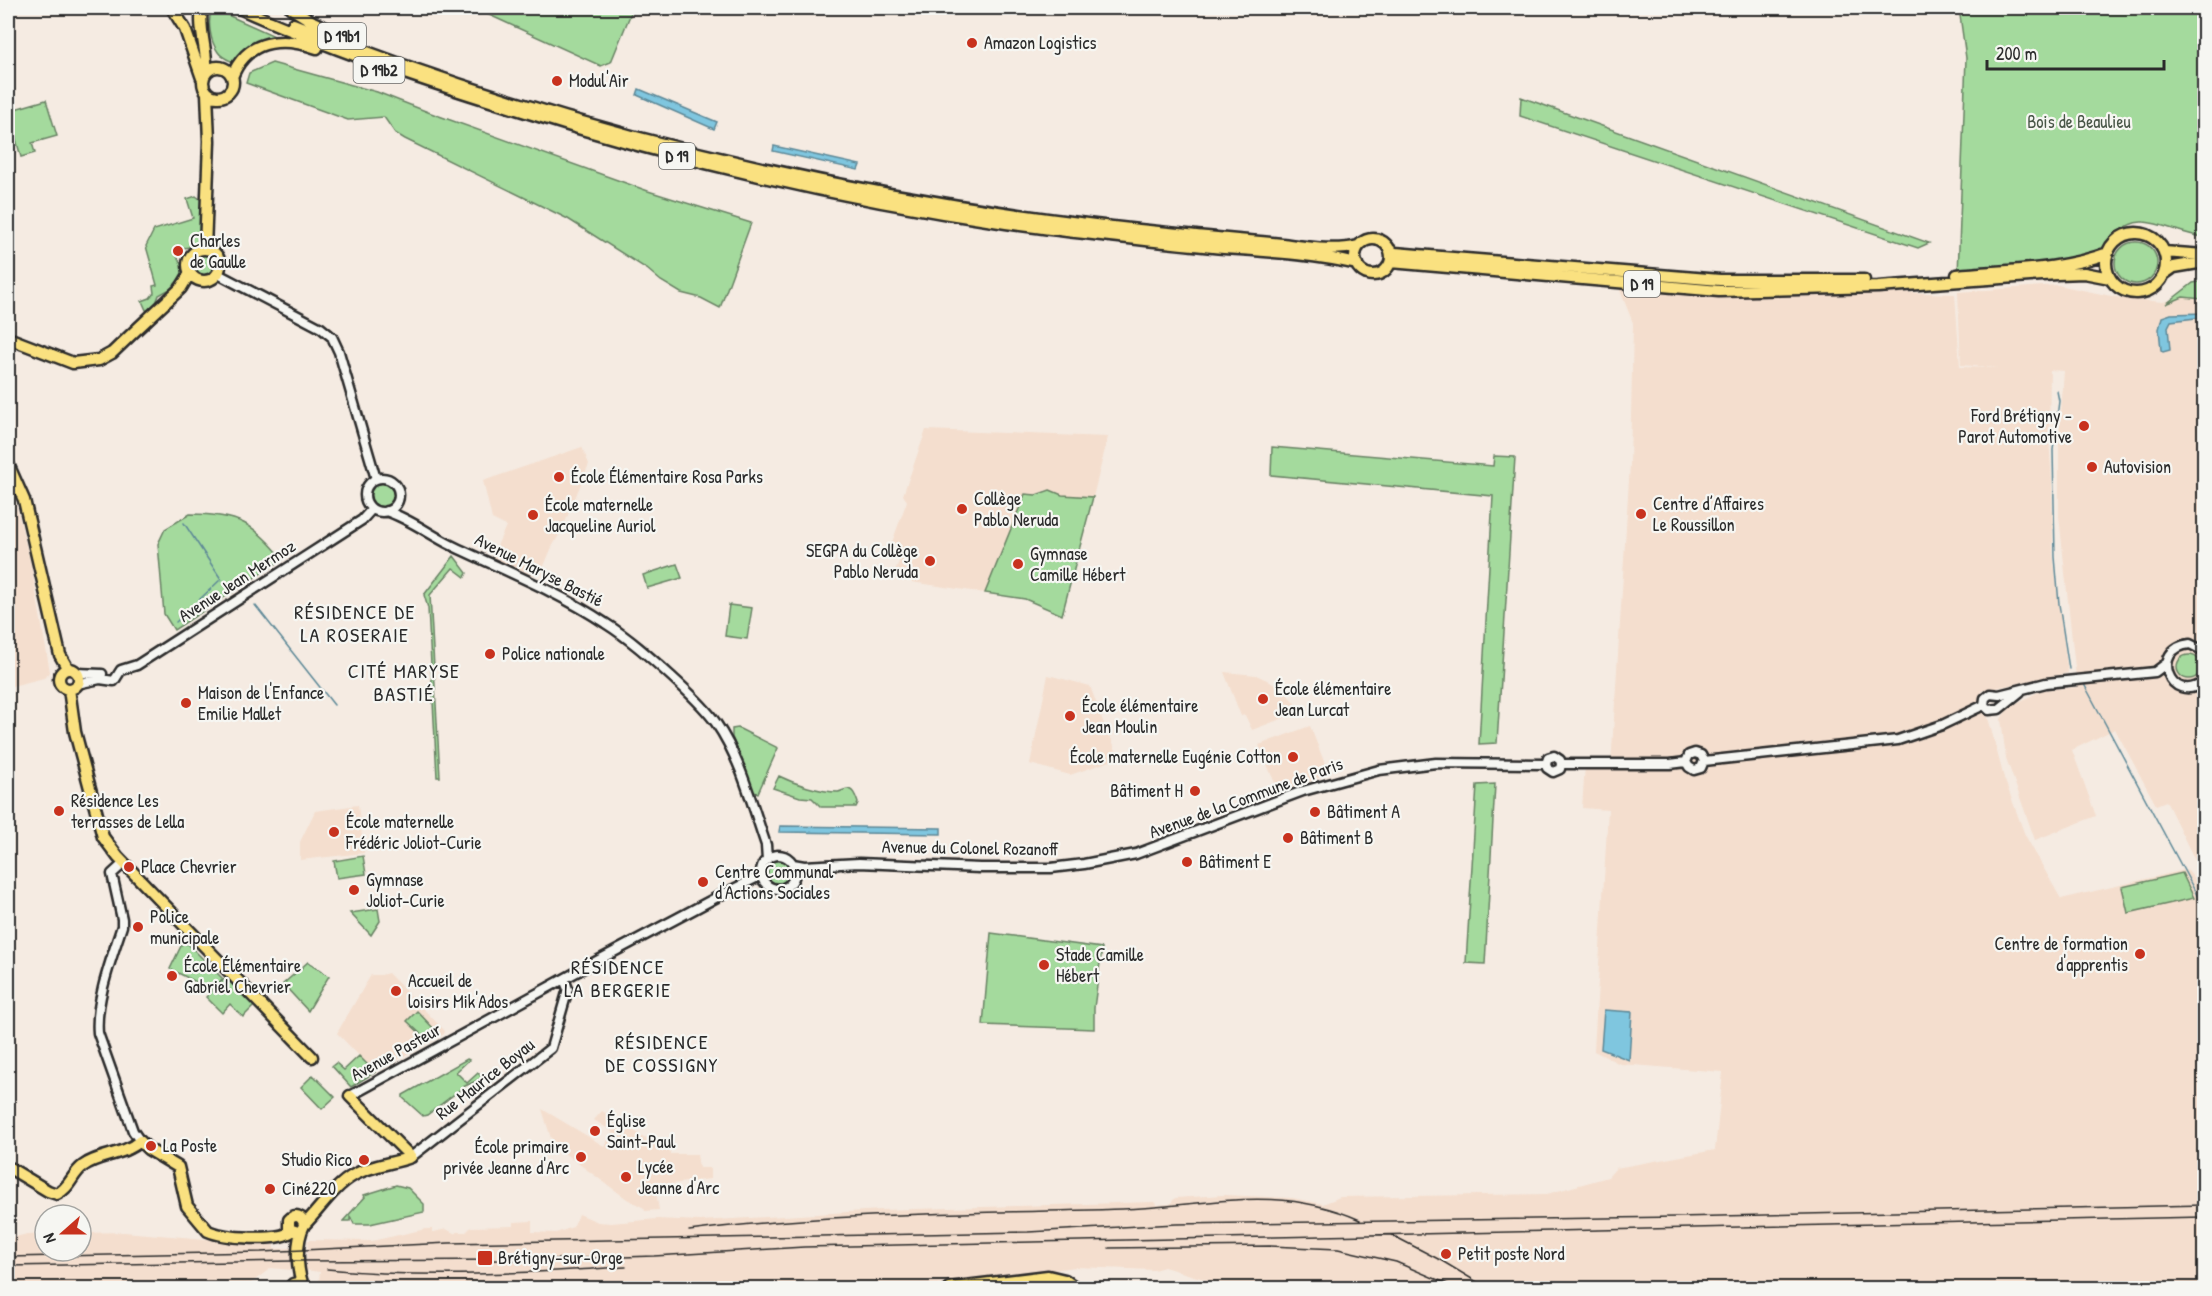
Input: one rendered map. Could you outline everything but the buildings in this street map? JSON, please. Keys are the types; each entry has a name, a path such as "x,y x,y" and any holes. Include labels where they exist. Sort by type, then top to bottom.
{"main road":[{"path":"172,8 185,29 204,75"},
{"path":"202,8 200,30 207,61 202,86 207,93 217,98 222,97"},
{"name":"D 19","path":"239,8 356,57 540,117 721,168 925,210 1085,234 1313,255 1357,264"},
{"name":"D 19","path":"257,8 393,62 597,126 702,155 855,189 1084,225 1303,246 1346,249 1359,246"},
{"name":"D 19b1","path":"291,8 313,22 379,51 393,62"},
{"name":"D 19b2","path":"232,77 240,62 259,47 277,41 292,41 442,91 540,117"},
{"path":"204,46 220,67"},
{"path":"204,75 215,67 220,67 227,70 233,83 230,91 222,97 213,117 209,141"},
{"path":"205,249 209,141 207,93"},
{"path":"2164,274 2166,260 2164,252 2160,245 2148,236 2132,234 2120,238 2108,253 2106,266 2110,278 2122,290 2137,293 2154,288 2164,274 2174,267 2205,262"},
{"path":"1377,239 1385,243 1390,250 1391,262 1384,271 1374,275 1364,272 1355,258 1359,246 1368,240 1377,239"},
{"path":"205,249 214,252 220,260 221,267 218,274 208,281 193,276 188,265 190,257 196,251 205,249"},
{"name":"D 19","path":"1390,250 1395,253 1731,280 1877,280 1958,275 2060,265 2108,253"},
{"path":"2164,252 2205,255"},
{"name":"D 19","path":"1391,262 1719,291 1878,286 2066,274 2100,275 2110,278"},
{"path":"8,338 73,363 99,360 112,353 193,276"},
{"path":"8,464 24,500 55,654 70,677 75,732 103,837 124,863 312,1057"},
{"path":"8,1167 57,1194 67,1187 83,1166 132,1148 140,1141 148,1149 178,1167 187,1206 207,1231 245,1238 274,1236 296,1229 352,1176 370,1168 411,1157 350,1096"},
{"path":"296,1229 296,1287 316,1288"},
{"path":"950,1288 1040,1276 1065,1280 1076,1288"}],"street":[{"path":"218,274 321,328 332,337 339,352 376,479"},
{"path":"385,478 396,486 398,495 395,504 386,511 372,509 365,495 368,485 376,479 385,478"},
{"path":"395,504 401,516"},
{"name":"Avenue Jean Mermoz","path":"70,677 117,676 121,670 137,665 362,520 372,509"},
{"name":"Avenue Maryse Bastié","path":"386,511 401,516 453,546 550,591 586,611 655,661 697,700 720,729 736,761 766,845 767,860"},
{"path":"2169,677 2167,663 2170,654 2176,648 2195,645 2205,651"},
{"path":"2155,672 2167,663"},
{"path":"2025,688 1992,711 1984,705 1985,698 1990,694 1999,696 2025,688 2069,680 2155,672 2169,677 2178,686 2184,688 2198,687 2205,682"},
{"path":"1999,696 2001,705"},
{"name":"Avenue de la Commune de Paris","path":"1136,854 1303,790 1379,770 1436,763 1546,764 1548,758 1554,756 1560,760 1561,764 1686,762 1694,770 1701,768 1704,761 1898,740 1942,725 1984,705"},
{"name":"Avenue Maryse Bastié","path":"766,845 777,855"},
{"name":"Avenue du Colonel Rozanoff","path":"797,867 851,862 980,868 1052,868 1093,863 1136,854"},
{"path":"777,855 786,857 797,867 792,882 784,888 773,888 763,876 767,860 777,855"},
{"path":"124,863 112,874 122,919 102,997 98,1033 133,1131 140,1141"},
{"name":"Avenue Pasteur","path":"350,1096 714,898 763,876"},
{"name":"Rue Maurice Boyau","path":"411,1157 550,1048 568,989 564,979"}],"shaded area":[{"path":"1617,283 1955,294 1960,367 1999,368 1961,365 1958,292 2058,285 2121,298 2163,302 2204,292 2204,879 2166,801 2156,805 2115,729 2072,750 2096,816 2035,840 2006,758 2001,719 2008,708 2042,690 2077,687 2059,516 2059,440 2064,371 2050,370 2049,439 2053,554 2068,673 1981,691 2004,778 2025,835 2061,899 2184,870 2188,871 2204,890 2204,1288 1234,1288 1164,1267 1154,1270 1076,1267 903,1288 351,1288 348,1285 319,1281 320,1272 305,1270 308,1240 372,1241 426,1229 432,1229 434,1232 446,1229 456,1234 456,1232 466,1232 471,1227 514,1226 514,1222 532,1221 532,1232 556,1233 573,1227 579,1214 598,1222 611,1223 657,1219 700,1221 881,1210 1154,1202 1157,1205 1170,1204 1175,1198 1224,1195 1292,1198 1323,1204 1340,1197 1547,1194 1608,1177 1616,1168 1715,1150 1723,1072 1620,1064 1594,1051 1608,810 1582,808 1585,765 1611,765 1630,464 1633,323"},
{"name":"Collège Pablo Neruda","path":"926,430 1108,437 1093,497 1062,495 1047,490 1036,495 1025,494 985,593 898,580 893,574 901,558 898,551 891,545 907,501 903,495"},
{"path":"582,447 589,464 562,530 541,573 532,575 492,557 506,526 492,519 483,481"},
{"path":"15,501 31,564 50,672 44,678 8,687 8,503"},
{"name":"École élémentaire Jean Lurcat","path":"1224,672 1256,675 1267,680 1286,693 1299,708 1297,713 1252,730 1245,715 1241,716"},
{"name":"École élémentaire Jean Moulin","path":"1048,675 1090,686 1119,758 1070,775 1030,764"},
{"name":"École maternelle Eugénie Cotton","path":"1310,726 1327,769 1324,770 1326,775 1279,793 1259,745"},
{"name":"École maternelle Frédéric Joliot-Curie","path":"358,805 364,853 300,860 300,842 315,811"},
{"path":"388,973 445,1031 444,1034 375,1072 337,1033 371,975"},
{"path":"542,1109 604,1146 613,1132 594,1120 602,1111 641,1137 669,1139 670,1154 697,1154 699,1168 710,1168 710,1179 655,1186 659,1210 645,1211 644,1208 627,1199 553,1145"},
{"path":"124,1232 241,1242 273,1240 274,1249 291,1248 291,1270 271,1268 251,1283 163,1288 8,1288 8,1239 33,1234 33,1263 93,1263 93,1233"}],"green space":[{"path":"212,8 279,38 235,63 226,59 218,52 211,37 210,13"},
{"path":"474,8 633,8 611,62 601,66"},
{"name":"Bois de Beaulieu","path":"1959,8 2204,8 2204,237 2151,223 2137,222 2116,234 2096,258 1958,275 1966,58"},
{"path":"272,63 377,92 648,191 751,223 720,308 701,298 681,293 568,219 405,139 395,133 384,117 348,120 246,83 249,73"},
{"path":"1521,97 1929,243 1918,248 1520,116"},
{"path":"46,100 57,136 32,143 35,153 21,157 8,111"},
{"path":"196,196 201,200 199,240 192,246 177,248 175,252 182,266 182,276 170,289 159,295 156,303 149,310 146,310 142,301 150,298 154,293 153,286 157,285 146,246 154,230 193,218 187,199"},
{"path":"2136,242 2144,243 2151,248 2156,255 2156,271 2151,278 2144,283 2136,284 2128,283 2121,278 2116,271 2115,263 2116,255 2121,248 2128,243"},
{"path":"205,253 214,256 217,265 214,274 205,277 196,274 193,265 196,256"},
{"path":"2204,281 2202,299 2183,297 2166,304 2193,283"},
{"path":"1272,447 1493,466 1494,456 1515,457 1497,743 1479,744 1493,496 1271,475"},
{"path":"377,483 387,483 394,490 394,500 387,507 377,507 370,500 370,490"},
{"path":"1050,490 1062,495 1093,497 1062,615 1025,599 985,593 1025,494 1036,495"},
{"path":"190,514 221,516 244,523 263,537 283,559 174,630 164,614 158,544 165,529"},
{"path":"454,556 467,573 465,577 453,568 430,595 440,777 437,777 428,608 424,595"},
{"path":"677,564 682,578 647,588 643,575"},
{"path":"729,605 752,608 747,639 725,636"},
{"path":"2189,655 2194,656 2200,662 2200,672 2194,678 2189,679 2184,678 2178,672 2177,667 2178,662 2184,656"},
{"path":"738,728 778,748 758,793 753,792 732,737 732,729"},
{"path":"779,776 823,791 838,792 849,789 858,803 856,807 821,807 812,798 800,797 773,788"},
{"path":"1495,784 1485,964 1466,963 1477,785"},
{"path":"363,856 366,874 337,878 334,861"},
{"path":"778,859 787,862 790,871 787,880 778,883 769,880 766,871 769,862"},
{"path":"2182,873 2194,898 2128,913 2122,887"},
{"path":"378,909 380,921 371,935 350,913"},
{"name":"Stade Camille Hébert","path":"991,933 1102,948 1094,1008 1094,1029 983,1025"},
{"path":"182,944 188,944 223,979 212,990 170,969"},
{"path":"308,962 329,976 308,1011 283,984"},
{"path":"227,977 254,1006 243,1017 230,1004 222,1013 206,997"},
{"path":"417,1011 436,1031 427,1040 407,1021"},
{"path":"359,1056 375,1072 351,1087 332,1066 336,1063 344,1070"},
{"path":"467,1059 469,1060 456,1072 467,1083 478,1073 483,1078 465,1086 427,1115 423,1116 403,1098 403,1095"},
{"path":"313,1075 335,1097 322,1109 301,1087"},
{"path":"396,1185 408,1188 424,1204 424,1212 370,1224 354,1224 350,1216 350,1221 343,1221 365,1197 364,1195"}],"water":[{"path":"639,89 717,122 714,129 637,95"},
{"path":"774,146 860,165 858,170 773,151"},
{"path":"2204,313 2204,317 2171,321 2168,327 2170,350 2163,352 2161,350 2159,329 2162,317 2171,314"},
{"path":"780,826 941,828 941,834 779,832"},
{"path":"1604,1010 1632,1012 1629,1060 1601,1049"}],"waterway":[{"path":"2057,391 2059,401 2053,450 2055,557 2059,604 2069,669"},
{"path":"176,622 221,579 184,523"},
{"path":"255,605 334,705"},
{"path":"2084,684 2204,908"}],"railway":[{"path":"689,1231 851,1217 1122,1209 1213,1201 1270,1199 1299,1202 1360,1220"},
{"path":"8,1257 261,1252 449,1243 1028,1232 1176,1224 1677,1217 2204,1205"},
{"path":"8,1266 531,1260 654,1256 804,1247 2204,1217"},
{"path":"1392,1235 1487,1288"},
{"path":"1109,1248 1270,1246 1338,1249 1396,1262 1457,1288"},
{"path":"327,1269 439,1274 514,1273 626,1267"}],"place":[{"name":"Amazon Logistics","path":"972,43"},
{"name":"Modul'Air","path":"557,81"},
{"name":"Charles de Gaulle","path":"178,251"},
{"name":"Ford Brétigny - Parot Automotive","path":"2084,426"},
{"name":"Autovision","path":"2092,467"},
{"name":"École Élémentaire Rosa Parks","path":"559,477"},
{"name":"Collège Pablo Neruda","path":"962,509"},
{"name":"Centre d’Affaires Le Roussillon","path":"1641,514"},
{"name":"École maternelle Jacqueline Auriol","path":"533,515"},
{"name":"SEGPA du Collège Pablo Neruda","path":"930,561"},
{"name":"Gymnase Camille Hébert","path":"1018,564"},
{"name":"Police nationale","path":"490,654"},
{"name":"École élémentaire Jean Lurcat","path":"1263,699"},
{"name":"Maison de l'Enfance Emilie Mallet","path":"186,703"},
{"name":"École élémentaire Jean Moulin","path":"1070,716"},
{"name":"École maternelle Eugénie Cotton","path":"1293,757"},
{"name":"Bâtiment H","path":"1195,791"},
{"name":"Résidence Les terrasses de Lella","path":"59,811"},
{"name":"Bâtiment A","path":"1315,812"},
{"name":"École maternelle Frédéric Joliot-Curie","path":"334,832"},
{"name":"Bâtiment B","path":"1288,838"},
{"name":"Bâtiment E","path":"1187,862"},
{"name":"Place Chevrier","path":"129,867"},
{"name":"Centre Communal d'Actions Sociales","path":"703,882"},
{"name":"Gymnase Joliot-Curie","path":"354,890"},
{"name":"Police municipale","path":"138,927"},
{"name":"Centre de formation d'apprentis","path":"2140,954"},
{"name":"Stade Camille Hébert","path":"1044,965"},
{"name":"École Élémentaire Gabriel Chevrier","path":"172,976"},
{"name":"Accueil de loisirs Mik'Ados","path":"396,991"},
{"name":"Église Saint-Paul","path":"595,1131"},
{"name":"La Poste","path":"151,1146"},
{"name":"École primaire privée Jeanne d'Arc","path":"581,1157"},
{"name":"Studio Rico","path":"364,1160"},
{"name":"Lycée Jeanne d'Arc","path":"626,1177"},
{"name":"Ciné220","path":"270,1189"},
{"name":"Petit poste Nord","path":"1446,1254"},
{"name":"Brétigny-sur-Orge","path":"485,1258"}],"district":[{"name":"RÉSIDENCE DE LA ROSERAIE","path":"355,624"},
{"name":"CITÉ MARYSE BASTIÉ","path":"404,682"},
{"name":"RÉSIDENCE LA BERGERIE","path":"618,978"},
{"name":"RÉSIDENCE DE COSSIGNY","path":"662,1054"}]}
